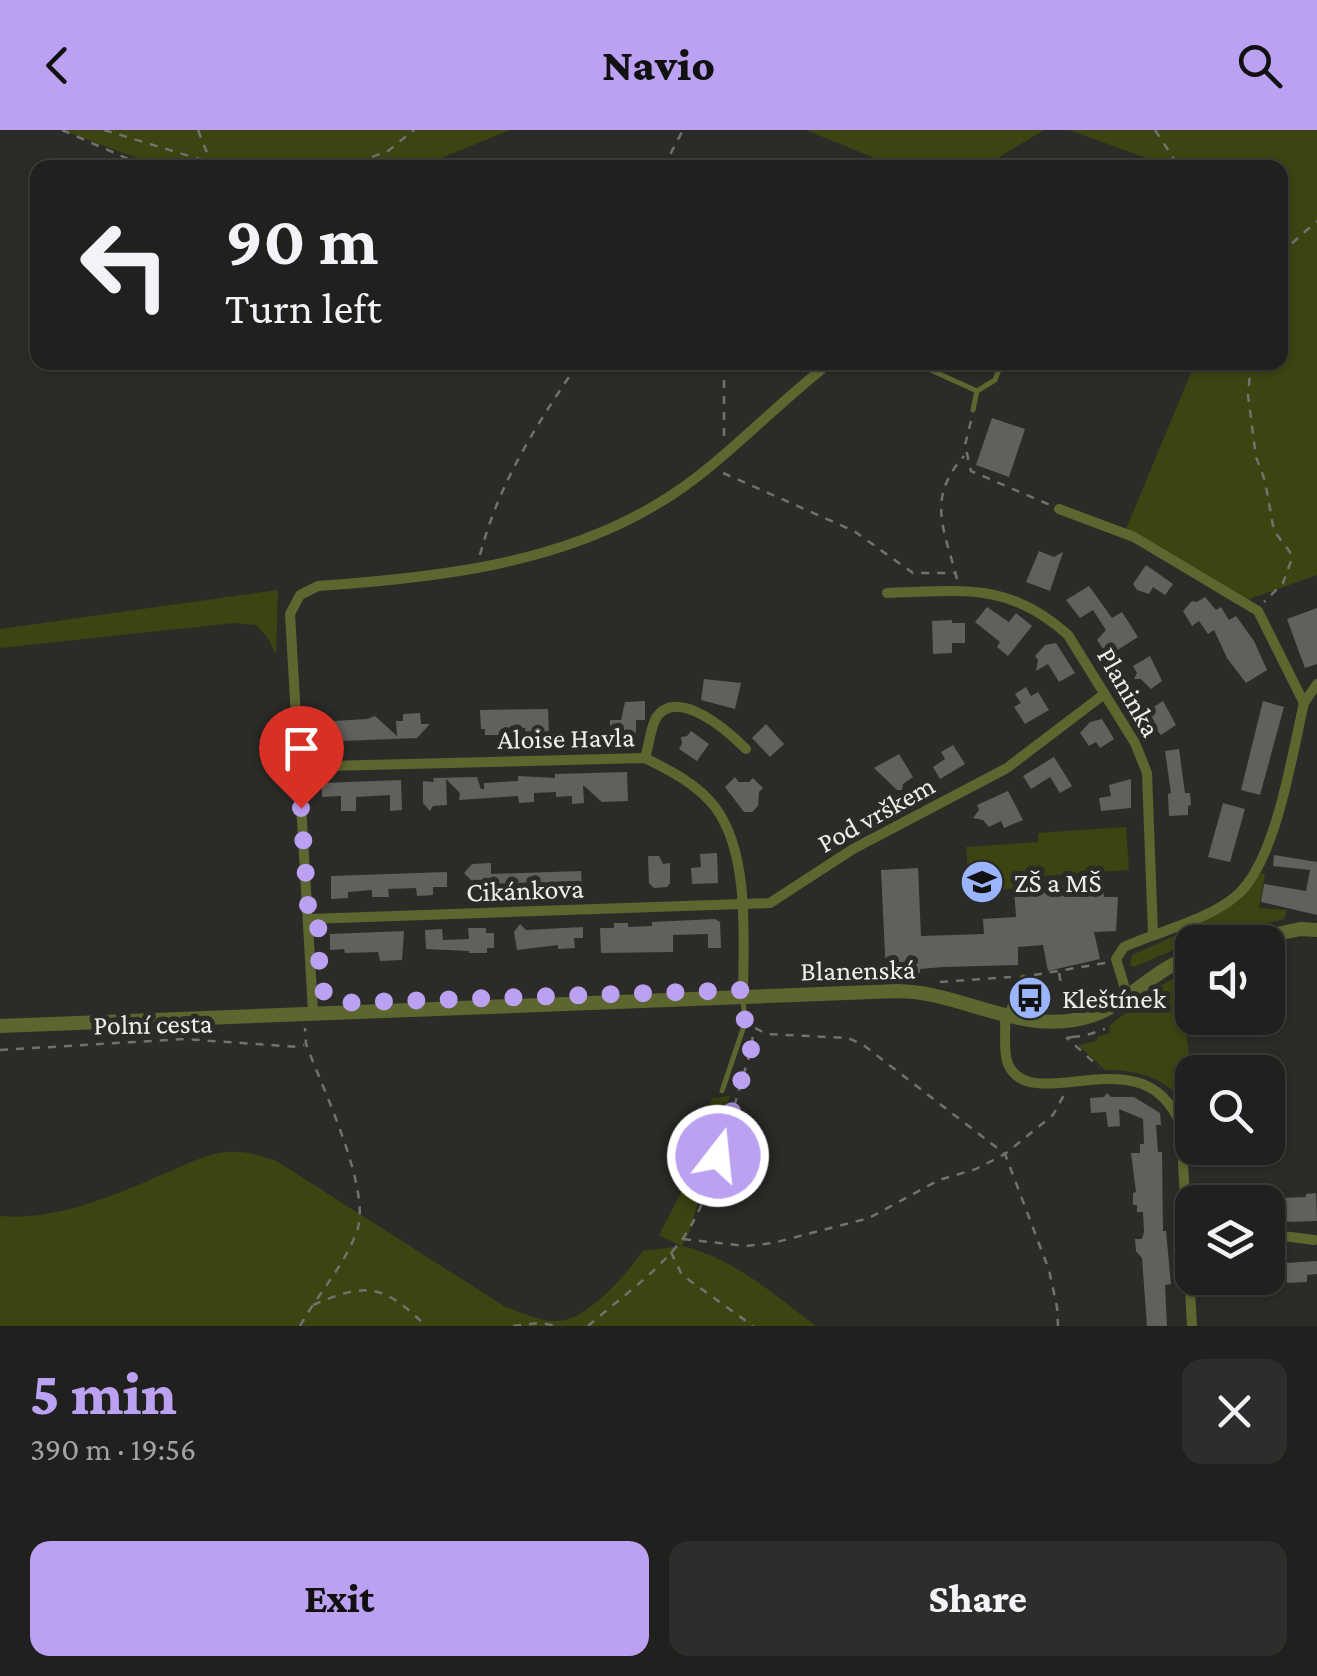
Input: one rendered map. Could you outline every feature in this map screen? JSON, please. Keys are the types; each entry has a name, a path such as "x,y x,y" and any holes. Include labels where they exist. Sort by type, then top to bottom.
{"street":[{"path":"314,1012 290,614 300,594 318,586 446,575 574,542 617,526 660,502 708,466 822,370"},
{"path":"1059,509 1134,537 1258,611 1304,704"},
{"path":"920,592 921,606"},
{"name":"Planinka","path":"887,593 986,592 1016,599 1068,635 1135,743 1147,773 1152,934"},
{"path":"1127,995 1116,960 1124,947 1222,905 1246,887 1267,850 1304,704 1317,684"},
{"name":"Pod vrškem","path":"742,906 770,903 853,849 1007,768 1103,695"},
{"path":"646,758 657,717 666,710 680,708 720,724 746,749"},
{"name":"Aloise Havla","path":"299,771 326,766 646,758 680,776 715,807 733,844 742,906"},
{"path":"742,906 743,999"},
{"name":"Cikánkova","path":"309,919 742,906"},
{"path":"1285,932 1317,930"},
{"name":"Blanenská","path":"0,1026 916,991 1005,1018 1052,1020 1096,1014 1175,964"},
{"path":"1005,1018 1007,1062 1021,1080 1037,1084 1120,1078 1152,1088 1166,1098 1181,1126 1186,1185"},
{"path":"1285,1236 1314,1240"},
{"path":"1191,1295 1192,1326"}],"lane":[{"path":"931,370 977,391"},
{"path":"974,410 977,391 995,380 999,370"},
{"path":"1005,1018 1023,977"},
{"path":"722,1091 745,1023 743,999"}],"path":[{"path":"62,130 131,160"},
{"path":"104,130 202,160"},
{"path":"198,130 208,160"},
{"path":"364,160 388,151 414,130"},
{"path":"667,160 683,130"},
{"path":"1156,130 1175,160"},
{"path":"1288,247 1317,221"},
{"path":"476,568 514,462 573,370"},
{"path":"724,370 724,453"},
{"path":"1251,370 1248,395 1256,457 1265,481 1274,531 1290,552 1291,561 1284,583 1258,611"},
{"path":"974,410 966,453 971,471 1059,509"},
{"path":"958,585 945,532 942,497 946,476 966,453"},
{"path":"708,466 854,531 913,573 956,573"},
{"path":"938,982 1023,977 1105,963"},
{"path":"1058,972 1064,1001"},
{"path":"300,1326 357,1231 361,1210 350,1163 306,1044 305,1023 314,1012"},
{"path":"745,1023 767,1034 848,1038 862,1044 1006,1154 1049,1270 1058,1307 1058,1326"},
{"path":"588,1326 682,1239 710,1180 752,1046 752,1032 745,1023"},
{"name":"Polní cesta","path":"0,1050 184,1040 299,1047 306,1044"},
{"path":"682,1239 746,1246 811,1236 882,1214 922,1188 1006,1154 1052,1115 1070,1082"},
{"path":"671,1252 682,1276 753,1326"},
{"path":"311,1305 341,1293 374,1289 411,1311 426,1326"},
{"path":"513,1326 558,1326"}],"green space":[{"path":"62,130 510,130 437,160 141,160"},
{"path":"806,130 1044,130 995,160 879,160"},
{"path":"1069,130 1317,130 1317,575 1236,604 1124,534 1192,370 1288,370 1288,160 1152,160"},
{"path":"278,590 276,655 256,625 234,623 0,648 0,629"},
{"path":"1126,827 1129,870 1042,876 1042,887 970,891 966,847 1038,842 1038,833"},
{"path":"1261,873 1265,874 1259,908 1287,910 1284,919 1260,925 1191,925 1239,900"},
{"path":"1175,936 1175,949 1134,967 1130,965 1132,955"},
{"path":"1175,978 1175,1035 1186,1035 1189,1055 1175,1055 1175,1092 1142,1074 1105,1070 1078,1045 1110,1033 1109,1026"},
{"path":"730,1096 682,1246 736,1268 816,1326 0,1326 0,1216 38,1215 78,1207 199,1159 228,1152 260,1155 278,1162 504,1306 544,1320 570,1319 606,1294 643,1251 681,1246 659,1235 695,1166 712,1098"}],"building":[{"path":"992,418 1025,429 1009,477 976,465"},
{"path":"1039,551 1054,557 1063,552 1050,591 1026,582"},
{"path":"1146,565 1173,584 1165,595 1153,587 1149,594 1137,590 1133,584"},
{"path":"1089,586 1112,618 1122,612 1138,637 1108,656 1097,640 1106,630 1093,610 1080,618 1066,600"},
{"path":"1205,597 1216,610 1221,607 1229,620 1236,616 1254,641 1267,670 1246,683 1227,658 1214,630 1208,634 1199,621 1192,626 1183,611 1192,601"},
{"path":"987,607 1009,622 1016,613 1032,626 1008,656 997,647 1000,642 975,622"},
{"path":"1317,608 1317,664 1305,668 1287,619"},
{"path":"932,621 965,623 965,643 952,643 952,653 933,654"},
{"path":"1056,643 1075,673 1059,682 1048,664 1036,671 1035,656 1045,645"},
{"path":"1150,656 1162,681 1151,689 1141,679 1134,679 1137,673 1133,666"},
{"path":"704,679 741,683 735,709 701,700"},
{"path":"1026,687 1031,696 1038,692 1049,710 1025,724 1014,707 1021,703 1015,694"},
{"path":"645,701 645,720 636,720 636,736 610,736 610,720 621,720 625,702"},
{"path":"1163,701 1176,725 1161,735 1146,712"},
{"path":"1263,701 1284,707 1260,795 1241,790"},
{"path":"548,709 549,734 526,735 525,728 485,735 485,729 481,729 480,710"},
{"path":"420,713 421,724 430,724 417,738 318,742 317,722 375,716 397,736 396,721 403,721 403,714"},
{"path":"1102,719 1114,739 1100,748 1096,742 1089,746 1080,733 1090,722"},
{"path":"766,724 784,744 770,757 752,738"},
{"path":"691,731 709,744 697,761 679,749 681,737"},
{"path":"953,745 965,764 940,779 933,767 945,759 941,752"},
{"path":"1179,749 1185,793 1190,793 1191,805 1188,815 1169,816 1171,793 1165,751"},
{"path":"899,754 913,777 903,784 902,790 897,790 874,768"},
{"path":"1054,757 1072,786 1060,793 1050,777 1031,789 1023,776"},
{"path":"627,772 628,801 602,802 583,785 584,803 572,804 572,796 556,797 556,792 534,793 534,802 519,803 518,796 459,800 460,793 446,779 447,805 433,806 430,811 423,803 423,781 434,782 433,778 477,777 484,789 484,783 518,781 518,776 555,778 555,774"},
{"path":"735,777 739,782 753,778 763,788 752,812 744,812 725,787"},
{"path":"1131,779 1131,808 1101,811 1099,798 1111,796 1109,785"},
{"path":"401,780 402,810 390,811 390,795 356,797 356,811 341,811 341,796 322,797 322,783"},
{"path":"1008,791 1023,820 1004,828 1001,821 989,827 983,820 973,818 979,810 977,805"},
{"path":"1223,803 1245,809 1230,862 1208,857"},
{"path":"717,853 718,883 692,884 691,868 701,867 700,854"},
{"path":"1274,855 1317,862 1317,915 1261,902 1264,884 1306,891 1310,870 1273,866"},
{"path":"648,856 659,856 663,864 670,863 667,887 654,888 649,883"},
{"path":"491,863 491,874 581,871 582,890 479,894 478,882 464,873 472,864"},
{"path":"918,868 921,936 984,934 983,919 1016,917 1014,889 1103,883 1104,897 1118,897 1116,931 1094,932 1100,959 1048,971 1043,945 1018,947 1018,965 943,967 886,975 881,870"},
{"path":"447,872 447,887 433,887 433,895 417,896 416,888 388,889 389,897 372,897 372,890 348,892 348,898 331,899 331,876"},
{"path":"715,919 720,922 721,948 708,948 708,934 673,935 673,952 601,953 600,928 614,928 614,923 628,923 628,927"},
{"path":"520,924 526,930 583,927 583,938 574,938 575,948 558,949 558,945 517,950 514,932"},
{"path":"468,928 486,928 486,933 494,933 494,948 487,948 487,953 426,949 425,930 442,929 443,940 469,939"},
{"path":"404,931 402,960 380,961 378,952 330,950 330,934"},
{"path":"1107,1093 1111,1097 1134,1097 1160,1113 1161,1125 1156,1125 1158,1152 1162,1152 1163,1231 1171,1284 1165,1285 1167,1326 1147,1326 1142,1258 1136,1251 1135,1239 1142,1239 1144,1232 1143,1212 1137,1212 1137,1205 1133,1205 1136,1192 1131,1153 1140,1153 1140,1144 1144,1144 1143,1119 1119,1109 1120,1126 1108,1127 1106,1112 1091,1113 1090,1098"},
{"path":"1316,1193 1317,1221 1285,1222 1285,1198"},
{"path":"1317,1261 1317,1274 1307,1275 1307,1282 1287,1283 1286,1263"}],"place":[{"name":"ZŠ a MŠ","path":"982,882"},
{"name":"Kleštínek","path":"1030,998"}],"route":[{"path":"301,808 309,919 318,919 320,988 336,1003 743,990 745,1023 752,1032 752,1046 718,1156"}]}
